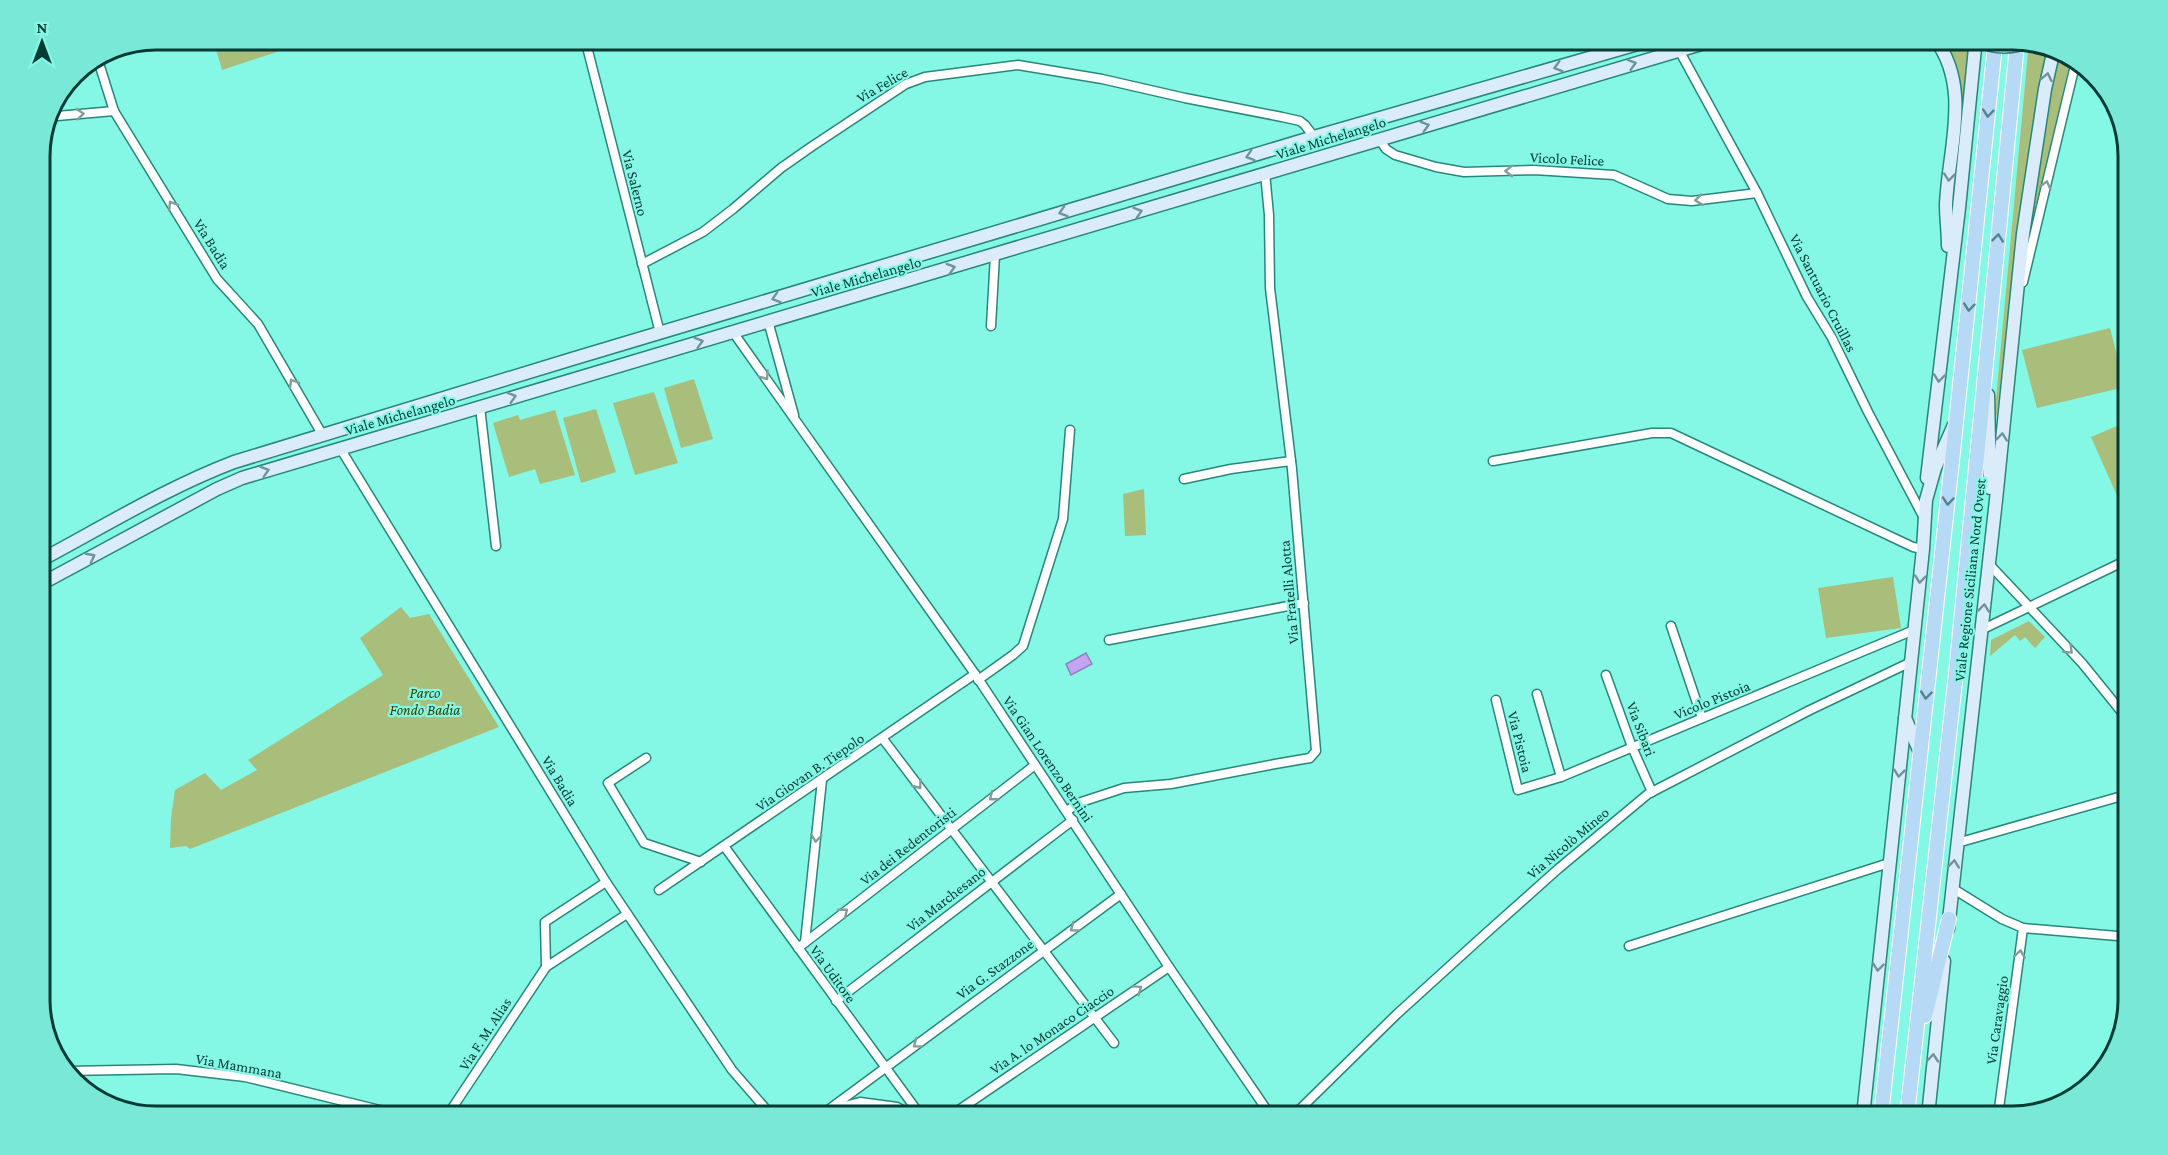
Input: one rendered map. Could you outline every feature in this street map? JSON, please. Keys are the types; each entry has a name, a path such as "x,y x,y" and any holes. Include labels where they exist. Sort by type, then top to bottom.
{"main road":[{"name":"Viale Regione Siciliana Nord Ovest","path":"1882,1106 1958,416 1994,55"},
{"name":"Viale Regione Siciliana Nord Ovest","path":"1908,1106 1956,673 2016,55"},
{"path":"1910,1082 1949,919"}],"street":[{"name":"Via Salerno","path":"588,50 660,333"},
{"name":"Viale Michelangelo","path":"50,555 207,472 322,434 1314,137 1617,50"},
{"name":"Viale Michelangelo","path":"50,579 217,489 242,478 1679,50"},
{"name":"Via Santuario Cruillas","path":"1679,50 1757,193 1807,297 1832,338 1924,519"},
{"path":"1941,50 1949,64 1955,94 1954,137 1946,204 1950,274"},
{"path":"1864,1106 1923,549 1931,431 1938,392 1959,208 1974,50"},
{"name":"Viale Regione Siciliana Nord Ovest","path":"1929,1106 2023,234 2042,108 2052,57"},
{"name":"Via Badia","path":"100,65 114,111 218,279 258,324 322,434"},
{"name":"Via Felice","path":"642,264 703,232 810,147 906,84 925,76 1018,65 1102,79 1300,121 1314,137"},
{"path":"2009,366 2025,276 2074,69"},
{"path":"58,116 114,111"},
{"name":"Vicolo Felice","path":"1379,139 1386,149 1395,155 1436,167 1464,172 1534,170 1614,175 1668,199 1692,201 1757,193"},
{"name":"Via Fratelli Alotta","path":"1067,811 1078,803 1124,788 1171,784 1312,756 1317,748 1291,460 1270,288 1269,215 1265,173"},
{"path":"988,235 994,255 991,326"},
{"name":"Via Gian Lorenzo Bernini","path":"768,321 796,421"},
{"name":"Via Gian Lorenzo Bernini","path":"734,332 977,677 1264,1106"},
{"path":"1987,351 1992,537"},
{"path":"572,359 578,378"},
{"path":"480,407 496,546"},
{"path":"1926,500 1935,468 1958,416"},
{"name":"Via Giovan B. Tiepolo","path":"659,890 883,739 1013,655 1023,646 1063,519 1070,430"},
{"path":"1493,461 1652,433 1671,433 1913,547 1923,549"},
{"name":"Via Badia","path":"340,448 606,882 732,1070 763,1106"},
{"path":"1184,479 1291,460"},
{"path":"1989,564 2031,607 2036,616 2102,686 2118,707"},
{"path":"1981,630 2118,564"},
{"path":"1109,640 1304,603"},
{"path":"1671,626 1702,718"},
{"name":"Vicolo Pistoia","path":"1518,790 1561,777 1914,630"},
{"name":"Via Nicolò Mineo","path":"1303,1106 1397,1014 1538,886 1652,792 1778,726 1911,662"},
{"name":"Via Sibari","path":"1606,675 1632,747 1652,792"},
{"path":"1538,694 1561,777"},
{"name":"Via Pistoia","path":"1496,700 1518,790"},
{"path":"1905,717 1920,752"},
{"path":"883,739 1114,1043"},
{"path":"646,758 608,783 644,843 701,862"},
{"name":"Via dei Redentoristi","path":"798,948 1035,765"},
{"path":"805,942 822,780"},
{"path":"1957,843 2118,797"},
{"name":"Via Marchesano","path":"836,1001 1073,820"},
{"name":"Via Uditore","path":"724,846 914,1106"},
{"path":"1629,946 1889,863"},
{"path":"546,967 545,922 606,882"},
{"path":"1952,888 2002,919 2023,927 2118,936"},
{"name":"Via G. Stazzone","path":"832,1106 1121,894"},
{"name":"Via F. M. Alias","path":"454,1106 546,967 627,914"},
{"name":"Via Caravaggio","path":"1999,1106 2023,927"},
{"name":"Via A. lo Monaco Ciaccio","path":"965,1106 1169,967"},
{"name":"Via Mammana","path":"77,1071 176,1069 245,1077 363,1106"},
{"path":"847,1106 861,1102 890,1106"}],"green space":[{"path":"216,50 283,50 222,70"},
{"path":"1950,50 1969,50 1961,123 1960,80"},
{"path":"2028,52 2047,55 2034,120 2016,246 1997,414 1994,421"},
{"path":"2058,59 2069,65 2030,228 2049,94"},
{"path":"2110,328 2118,359 2118,389 2037,408 2022,350"},
{"path":"694,379 713,439 681,448 664,388"},
{"path":"654,392 678,463 635,475 613,403"},
{"path":"596,409 616,472 581,483 563,418"},
{"path":"555,410 575,475 540,484 535,469 509,477 493,423 518,415 520,420"},
{"path":"2118,426 2118,498 2091,437"},
{"path":"1144,489 1146,535 1125,536 1123,494"},
{"path":"1893,577 1901,628 1826,638 1818,588"},
{"name":"Parco Fondo Badia","path":"401,607 410,618 429,614 499,727 190,849 186,846 170,848 175,790 205,773 221,790 257,770 248,760 383,675 360,638"},
{"path":"2029,621 2045,637 2035,648 2025,637 2020,641 2015,635 1990,656 1991,640"}],"shaded area":[{"path":"1086,653 1092,664 1071,675 1066,664"}]}
